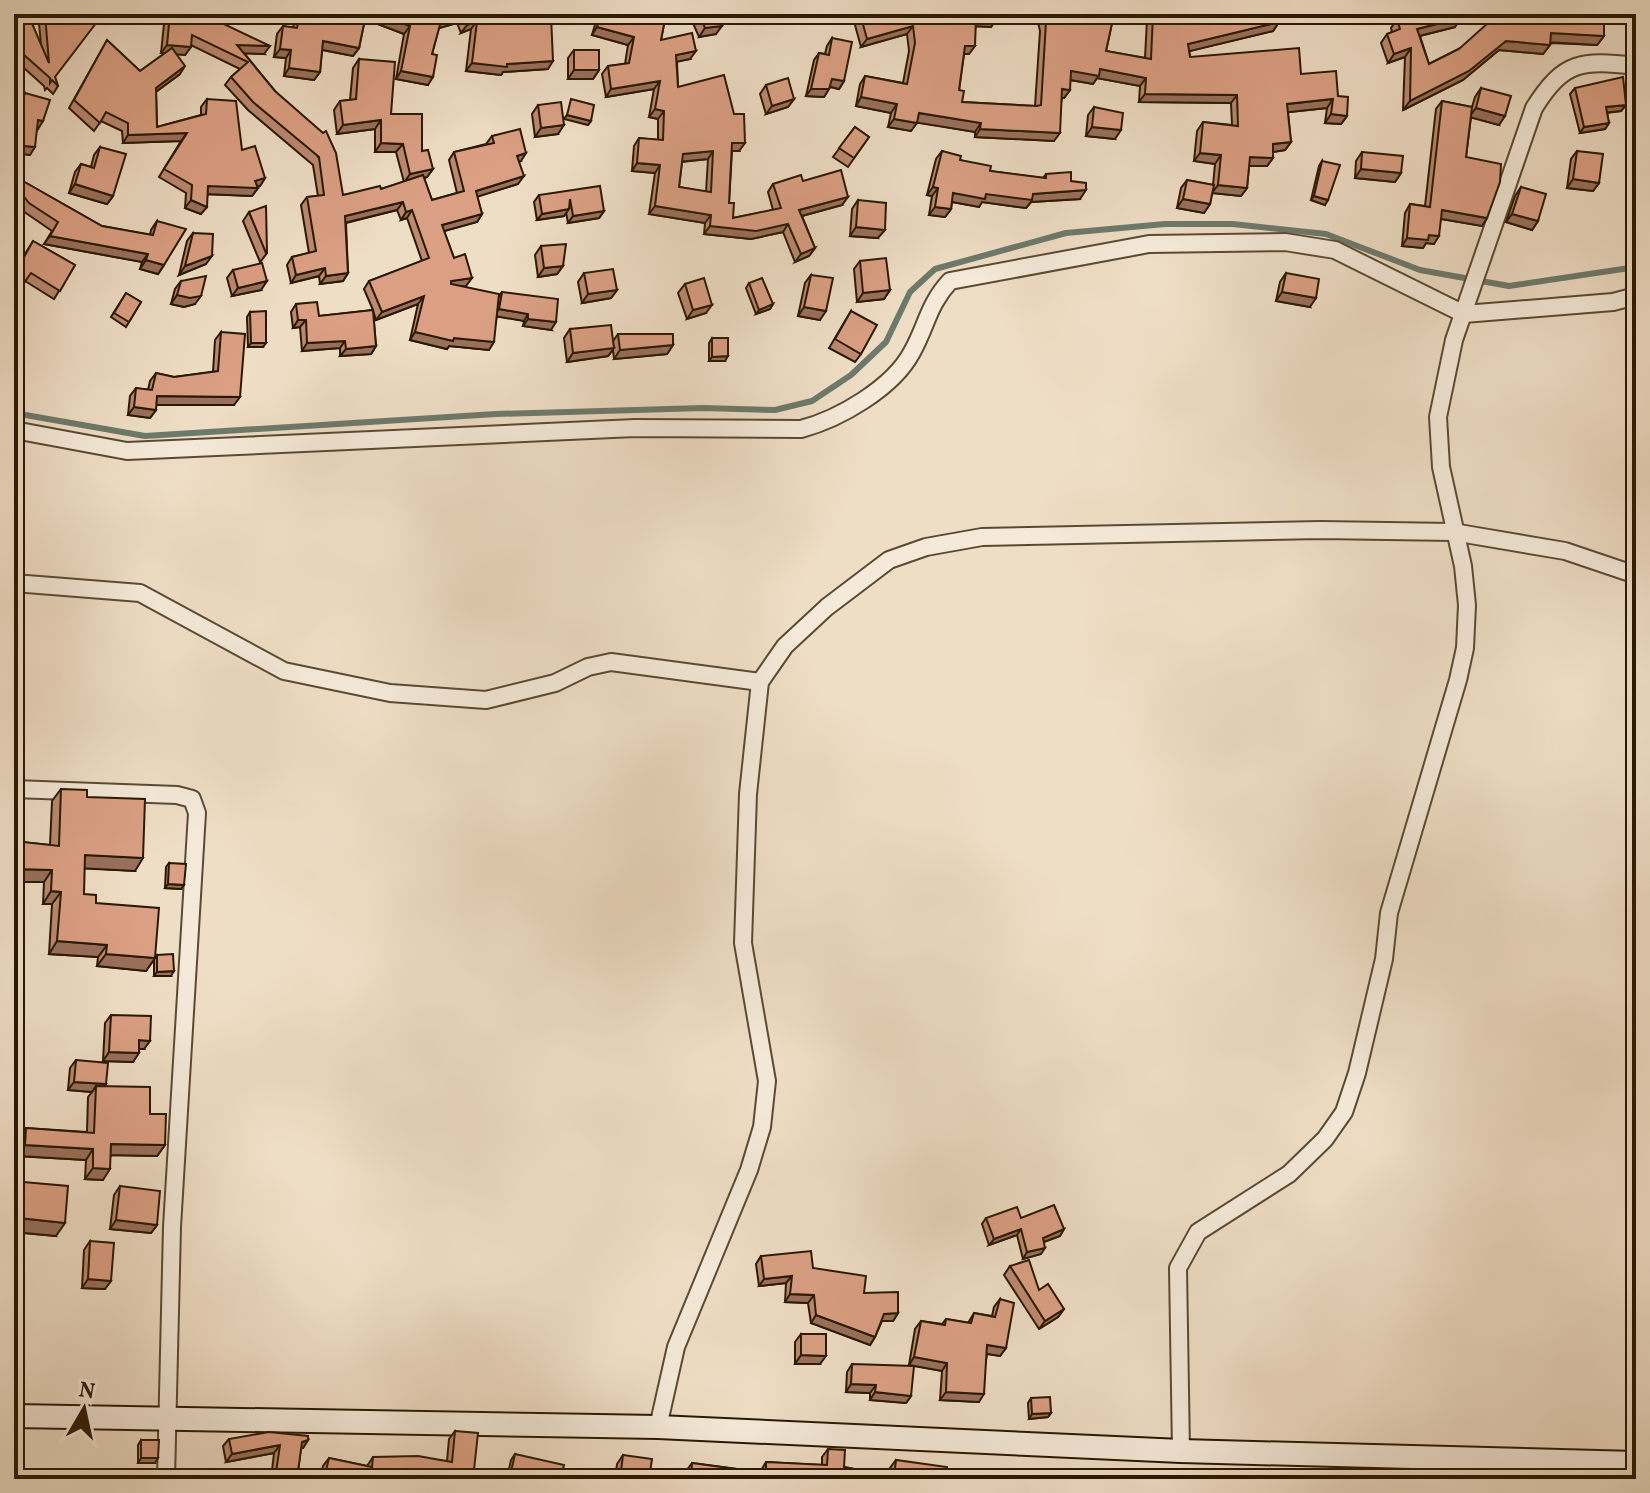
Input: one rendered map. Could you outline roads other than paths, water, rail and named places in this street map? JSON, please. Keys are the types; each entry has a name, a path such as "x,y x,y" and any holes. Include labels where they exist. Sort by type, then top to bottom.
{"main road":[{"path":"14,1416 658,1427 1181,1451 1454,1468 1636,1463"}],"street":[{"path":"1181,1451 1182,1361 1177,1310 1178,1268 1198,1232 1289,1174 1325,1139 1344,1112 1357,1073 1384,959 1389,913 1465,648 1467,605 1463,566 1441,467 1438,417 1454,340 1534,108 1550,83 1570,66 1600,62 1636,66"},
{"path":"14,430 127,451 635,428 801,429 826,423 862,402 905,363 932,301 950,281 1149,244 1285,242 1335,250 1464,314 1613,302 1636,296"},
{"path":"658,1427 676,1347 749,1170 762,1127 767,1081 743,943 748,794 760,682 785,646 853,584 889,560 926,547 982,537 1321,530 1453,532 1565,551 1636,575"},
{"path":"14,583 140,593 284,671 390,693 486,700 555,683 588,667 611,662 760,682"},
{"path":"14,789 177,795 192,799 197,813 178,1106 166,1479"}],"waterway":[{"path":"14,413 145,436 496,414 703,408 775,410 812,401 851,375 886,342 910,292 935,269 1066,233 1165,224 1233,224 1326,234 1420,270 1509,286 1636,267"}]}
